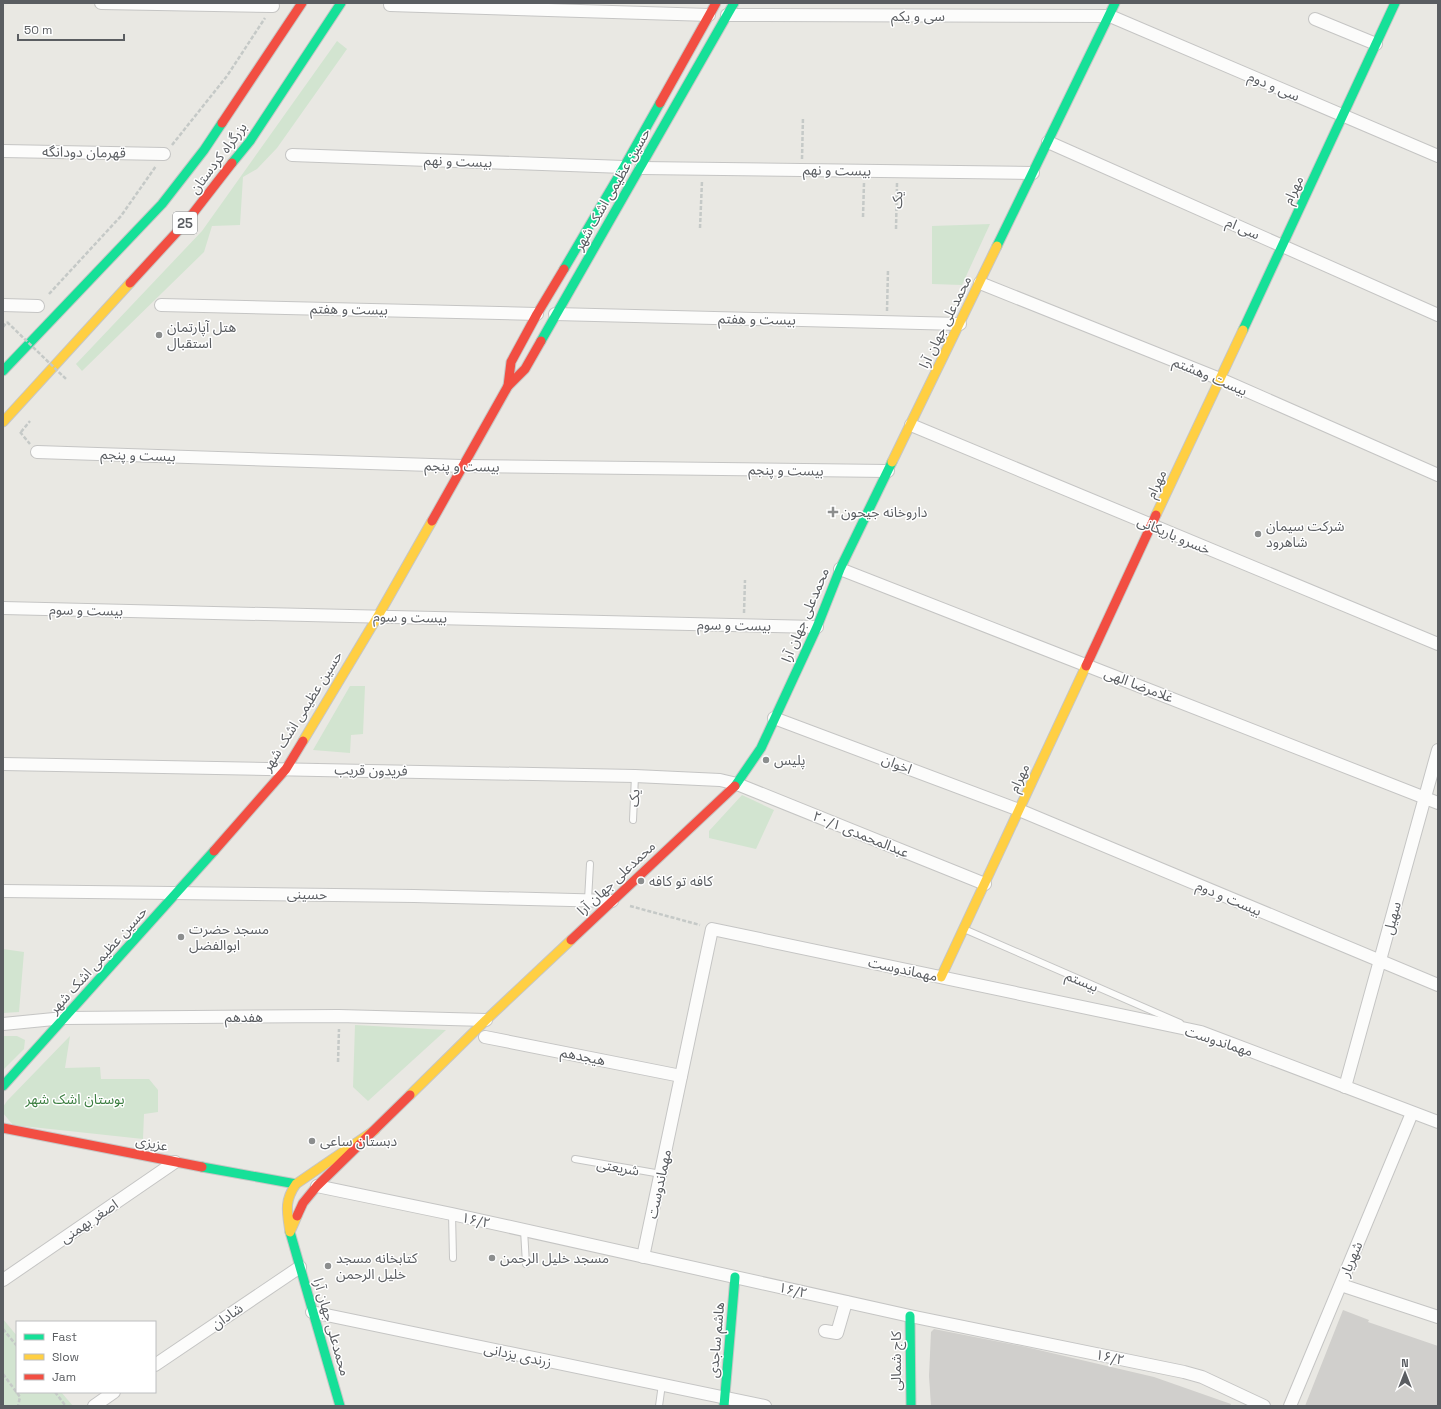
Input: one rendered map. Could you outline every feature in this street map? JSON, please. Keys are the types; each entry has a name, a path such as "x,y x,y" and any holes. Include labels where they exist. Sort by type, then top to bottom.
{"main road":[{"name":"بزرگراه کردستان","path":"3,371 162,204 204,150 255,76 302,3"},
{"name":"بزرگراه کردستان","path":"6,419 187,221 250,141 341,3"},
{"name":"حسین عظیمی اشک شهر","path":"508,386 511,362 537,314 624,167 716,3"},
{"name":"حسین عظیمی اشک شهر","path":"3,1086 178,893 286,769 378,616 508,386 525,369 555,314 641,168 734,3"},
{"name":"محمدعلی جهان آرا","path":"375,1130 486,1020 738,784 761,748 817,627 840,569 1115,3"},
{"name":"مهرام","path":"941,977 1395,3"},
{"path":"709,15 727,15"},
{"path":"624,167 641,168"},
{"path":"537,314 555,314"},
{"name":"عزیزی","path":"3,1128 296,1184"},
{"path":"296,1184 375,1130"},
{"path":"290,1232 303,1203 316,1186 375,1130"},
{"name":"محمدعلی جهان آرا","path":"296,1184 287,1200 290,1232 340,1406"},
{"name":"هاشم ساجدی","path":"724,1402 735,1277"},
{"name":"کاج شمالی","path":"910,1316 911,1406"}],"street":[{"path":"101,3 273,6"},
{"path":"390,5 709,15"},
{"name":"سی و یکم","path":"727,15 1110,16"},
{"name":"سی و دوم","path":"1110,16 1438,156"},
{"path":"1315,19 1376,44"},
{"name":"سی ام","path":"1048,142 1438,315"},
{"name":"قهرمان دودانگه","path":"3,151 164,154"},
{"name":"بیست و نهم","path":"292,155 624,167"},
{"name":"بیست و نهم","path":"641,168 1033,173"},
{"name":"بیست وهشتم","path":"980,282 1220,379 1438,475"},
{"path":"3,305 38,306"},
{"name":"بیست و هفتم","path":"161,305 537,314"},
{"name":"بیست و هفتم","path":"555,314 960,324"},
{"name":"خسرو باریکانی","path":"911,425 1438,644"},
{"name":"بیست و پنجم","path":"36,452 462,466 888,471"},
{"name":"غلامرضا الهی","path":"840,569 1438,803"},
{"name":"بیست و سوم","path":"3,608 817,627"},
{"name":"اخوان","path":"774,718 1019,810"},
{"name":"سهیل","path":"1345,1087 1438,750"},
{"name":"فریدون قریب","path":"3,764 635,776 720,780 738,784"},
{"name":"عبدالمحمدی ۲۰/۱","path":"738,784 985,884"},
{"name":"بیست و دوم","path":"1019,810 1438,985"},
{"name":"حسینی","path":"3,890 414,896 612,901"},
{"name":"مهماندوست","path":"643,1257 712,929 1201,1032 1412,1113"},
{"name":"هفدهم","path":"3,1024 64,1018 339,1016 486,1020"},
{"name":"هیجدهم","path":"485,1037 681,1076"},
{"path":"1412,1113 1438,1122"},
{"name":"شهریار","path":"1290,1406 1412,1113"},
{"name":"اصغر بهمنی","path":"3,1280 175,1162"},
{"name":"۱۶/۲","path":"316,1186 452,1214 910,1316 1184,1372 1202,1377 1264,1406"},
{"name":"شادان","path":"156,1364 300,1267"},
{"path":"1341,1285 1438,1317"},
{"path":"825,1331 836,1333 846,1302"},
{"name":"زرندی یزدانی","path":"312,1312 662,1384 724,1402 765,1406"},
{"path":"94,1406 113,1393"}],"lane":[{"name":"یک","path":"633,820 635,776"},
{"path":"588,900 590,864"},
{"name":"بیستم","path":"964,929 1201,1032"},
{"name":"شریعتی","path":"575,1160 661,1174"},
{"path":"452,1214 453,1258"},
{"path":"524,1230 526,1264"},
{"path":"659,1406 662,1384"}],"path":[{"path":"802,170 803,117"},
{"path":"700,228 702,168"},
{"path":"863,217 865,170"},
{"name":"یک","path":"896,228 898,171"},
{"path":"887,322 888,270"},
{"path":"3,327 7,322 66,379"},
{"path":"6,419 36,452"},
{"path":"744,625 745,580"},
{"path":"612,901 712,929"},
{"path":"338,1062 339,1016"},
{"path":"3,1329 16,1345"},
{"path":"3,1374 16,1392"},
{"path":"17,1393 20,1397 18,1406"},
{"path":"56,1393 65,1405 64,1406"}],"green space":[{"path":"337,41 347,49 277,148 257,169 243,177 240,225 212,226 204,252 82,371 76,364 202,231"},
{"path":"990,224 962,285 932,284 932,226"},
{"path":"350,686 365,686 363,734 351,735 350,753 313,750"},
{"path":"742,795 774,810 756,849 709,838 709,831"},
{"path":"3,949 24,952 19,1012 3,1013"},
{"path":"355,1025 446,1030 368,1101 353,1087"},
{"path":"3,1036 17,1036 25,1040 24,1049 3,1070"},
{"name":"بوستان اشک شهر","path":"70,1036 65,1068 100,1067 101,1079 149,1079 158,1090 158,1112 144,1114 143,1139 13,1125 3,1113 3,1107 7,1101"},
{"path":"3,1319 16,1335 16,1393 62,1393 73,1406 3,1406"}],"building":[{"path":"1343,1310 1369,1320 1368,1322 1438,1346 1438,1406 1305,1406"},
{"path":"934,1329 1026,1347 1154,1377 1231,1404 1230,1406 931,1406 929,1376 931,1332"}],"traffic: fast":[{"path":"232,163 250,141 341,3"},
{"path":"541,341 734,3"},
{"path":"997,246 1115,3"},
{"path":"1243,330 1395,3"},
{"path":"564,269 660,103"},
{"path":"3,371 162,204 204,150 222,123"},
{"path":"735,786 761,748 817,627 840,569 892,462"},
{"path":"3,1086 214,851"},
{"path":"202,1167 296,1184"},
{"path":"290,1232 340,1406"},
{"path":"724,1406 735,1277"},
{"path":"910,1316 911,1406"}],"traffic: slow":[{"path":"892,462 997,246"},
{"path":"3,422 130,283"},
{"path":"1156,515 1243,330"},
{"path":"303,741 378,616 432,521"},
{"path":"941,977 1086,666"},
{"path":"410,1095 486,1020 571,940"},
{"path":"297,1216 290,1232 287,1207 292,1190 296,1184 375,1130"}],"traffic: jam":[{"path":"222,123 302,3"},
{"path":"660,103 716,3"},
{"path":"130,283 187,221 232,163"},
{"path":"508,386 511,362 564,269"},
{"path":"432,521 508,386 525,369 541,341"},
{"path":"1086,666 1156,515"},
{"path":"214,851 286,769 303,741"},
{"path":"571,940 735,786"},
{"path":"297,1216 303,1203 317,1186 410,1095"},
{"path":"3,1128 202,1167"}],"place":[{"name":"هتل آپارتمان استقبال","path":"159,335"},
{"name":"داروخانه جیحون","path":"833,512"},
{"name":"شرکت سیمان شاهرود","path":"1258,534"},
{"name":"پلیس","path":"766,760"},
{"name":"کافه تو کافه","path":"641,881"},
{"name":"مسجد حضرت ابوالفضل","path":"181,937"},
{"name":"دبستان ساعی","path":"312,1141"},
{"name":"مسجد خلیل الرحمن","path":"492,1258"},
{"name":"كتابخانه مسجد خليل الرحمن","path":"328,1266"}]}
